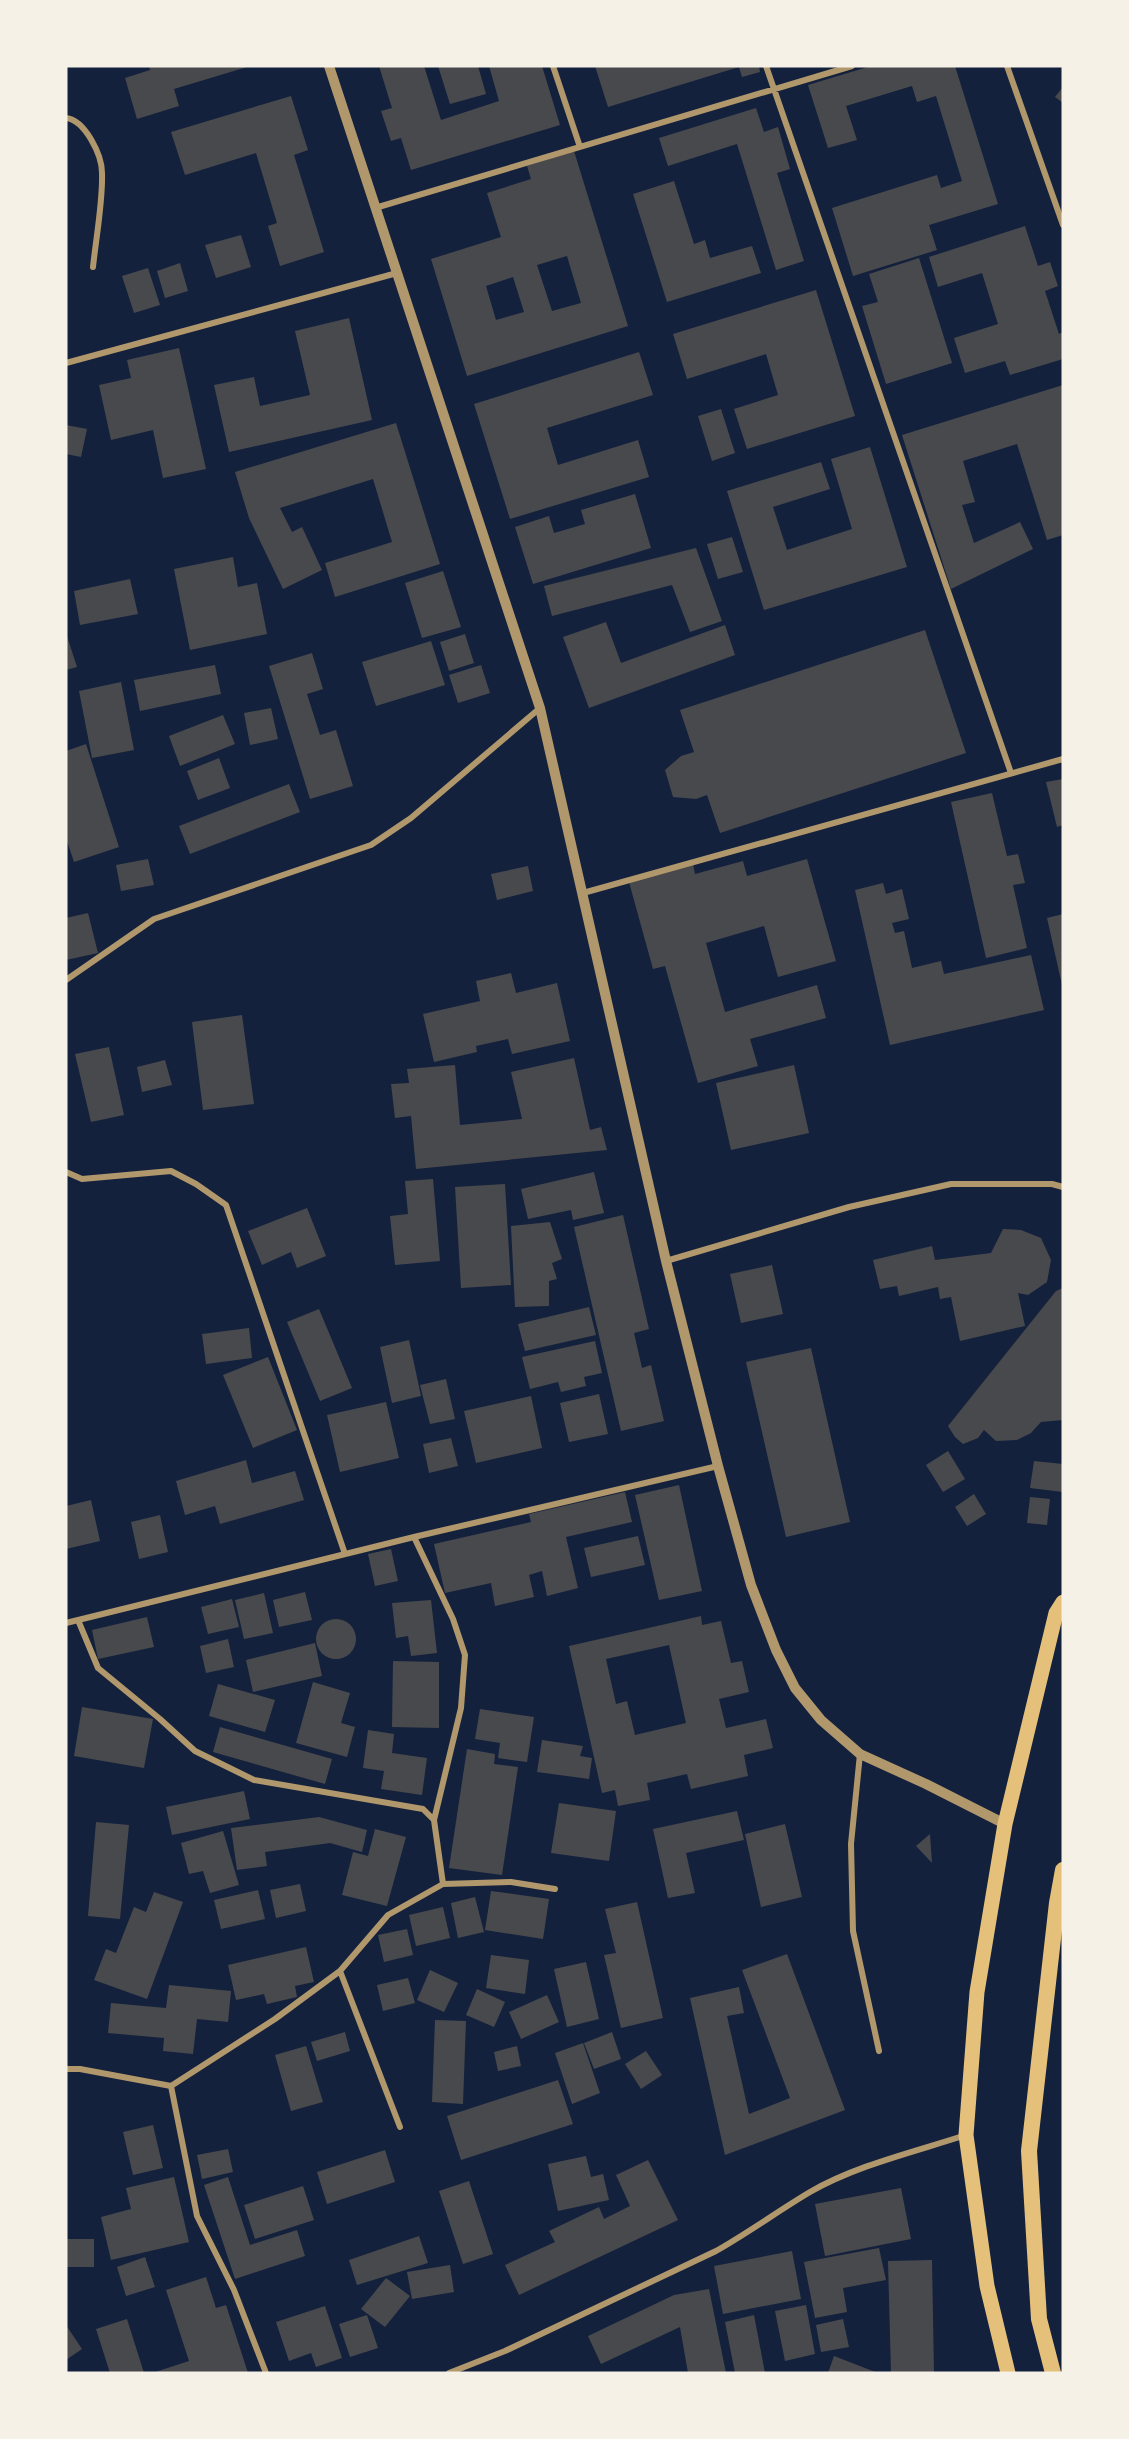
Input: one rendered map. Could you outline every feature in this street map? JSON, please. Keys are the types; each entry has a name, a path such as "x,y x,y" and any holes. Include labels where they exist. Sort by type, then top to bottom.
{"highway":[{"path":"1053,2373 1039,2319 1029,2151 1057,1903 1063,1869"}],"main road":[{"path":"1008,2373 987,2286 966,2135 977,1992 1005,1824 1056,1613 1063,1602"}],"street":[{"path":"329,66 540,708 666,1261 751,1585 785,1669 795,1688 821,1720 860,1754 927,1784 1005,1824"},
{"path":"553,66 580,147"},
{"path":"766,66 1011,773"},
{"path":"375,208 852,66"},
{"path":"1007,66 1063,225"},
{"path":"66,118 72,118 91,136 103,171 93,267"},
{"path":"66,363 397,273"},
{"path":"66,980 154,919 371,845 411,818 540,708"},
{"path":"583,892 1063,759"},
{"path":"66,1172 82,1179 171,1171 196,1184 226,1205 345,1554"},
{"path":"666,1261 849,1208 951,1184 1052,1184 1063,1187"},
{"path":"66,1623 414,1537 718,1466"},
{"path":"414,1537 453,1618 465,1655 461,1708 434,1820 443,1884"},
{"path":"78,1620 98,1668 195,1751 254,1780 423,1809 434,1820"},
{"path":"860,1754 851,1844 853,1931 879,2051"},
{"path":"66,2069 80,2069 171,2086 276,2019 340,1971 388,1915 443,1884 511,1882 555,1889"},
{"path":"340,1971 400,2127"},
{"path":"171,2086 197,2216 234,2290 266,2373"},
{"path":"449,2373 505,2351 716,2251 749,2233 810,2192 966,2135"}],"building":[{"path":"149,66 247,67 174,89 179,106 137,119 125,78 150,70"},
{"path":"379,66 424,66 441,120 499,101 489,66 542,66 560,125 411,170 401,138 391,141 381,111 392,108"},
{"path":"438,66 478,66 486,94 450,104"},
{"path":"595,66 759,66 760,72 742,77 739,67 608,107"},
{"path":"871,66 955,66 998,204 929,225 937,250 853,276 832,208 937,175 941,188 962,181 936,96 917,102 912,86 846,106 857,140 828,148 808,85"},
{"path":"1063,87 1063,103 1055,97"},
{"path":"291,96 308,150 294,155 324,252 280,266 268,226 277,223 256,153 185,175 171,132"},
{"path":"756,108 764,132 778,127 790,169 777,173 804,261 776,270 737,144 668,166 659,138"},
{"path":"574,151 628,326 467,376 431,259 501,237 487,193 531,179 527,166","holes":["567,256 581,303 552,311 537,265","513,277 524,312 496,320 486,286"]},
{"path":"674,181 694,244 705,240 710,258 752,246 761,273 667,302 633,194"},
{"path":"1025,226 1038,266 1050,262 1058,286 1045,291 1059,334 1063,332 1063,359 1010,375 1005,361 965,373 954,338 998,324 982,273 938,287 929,257"},
{"path":"241,235 251,267 216,278 205,245"},
{"path":"919,258 952,363 886,384 862,306 878,302 869,274"},
{"path":"180,263 188,291 165,298 157,271"},
{"path":"148,268 160,305 134,313 122,276"},
{"path":"816,290 855,416 747,449 734,409 778,395 766,354 687,379 673,334"},
{"path":"349,318 372,420 229,452 214,385 254,377 260,406 310,395 295,331"},
{"path":"179,348 206,469 163,478 153,430 111,440 99,385 131,378 127,360"},
{"path":"639,352 653,395 547,428 558,465 638,440 649,477 510,519 474,404"},
{"path":"1063,385 1063,535 1047,540 1017,444 963,461 975,502 962,505 974,543 1020,522 1033,549 951,589 902,435"},
{"path":"721,409 735,453 712,461 698,416"},
{"path":"396,423 440,564 335,597 325,563 392,542 373,479 280,508 292,532 302,527 322,570 283,589 249,518 235,472"},
{"path":"66,425 87,429 81,457 66,454"},
{"path":"870,447 907,567 764,610 727,491 821,462 830,489 773,507 787,550 852,529 831,459"},
{"path":"635,494 651,548 533,584 515,527 549,516 554,533 585,524 581,510"},
{"path":"732,537 743,572 718,579 707,544"},
{"path":"696,548 722,621 690,632 672,585 552,616 544,586"},
{"path":"233,557 238,587 257,583 267,634 190,650 174,569"},
{"path":"443,571 461,627 422,638 405,583"},
{"path":"130,579 138,614 80,625 74,591"},
{"path":"606,622 621,663 725,625 735,655 589,708 563,637"},
{"path":"925,630 966,753 720,833 707,795 696,799 673,797 665,770 681,756 694,752 680,710"},
{"path":"66,633 77,667 66,670"},
{"path":"465,634 474,663 449,671 440,642"},
{"path":"431,641 445,685 376,706 362,662"},
{"path":"312,653 323,689 307,694 320,735 336,730 353,786 310,799 269,666"},
{"path":"215,665 221,694 140,711 134,680"},
{"path":"481,665 490,693 458,703 449,675"},
{"path":"121,682 134,750 92,758 79,691"},
{"path":"271,708 278,739 250,745 244,713"},
{"path":"223,715 235,744 180,766 169,736"},
{"path":"86,744 119,847 74,862 66,838 66,751"},
{"path":"219,758 230,788 198,800 187,771"},
{"path":"1063,779 1063,825 1057,827 1046,782"},
{"path":"289,784 300,812 190,854 179,826"},
{"path":"992,793 1007,856 1018,854 1025,883 1013,885 1027,948 986,958 951,802"},
{"path":"148,859 154,885 121,891 116,865"},
{"path":"807,859 836,961 778,977 764,926 706,943 725,1012 817,985 826,1018 750,1039 758,1066 698,1083 665,966 653,969 629,882 693,864 695,874 743,861 747,876"},
{"path":"528,866 533,891 497,900 491,874"},
{"path":"883,883 886,894 902,889 909,919 892,923 895,933 904,931 912,968 941,961 944,974 1031,955 1044,1010 890,1045 855,890"},
{"path":"88,913 98,953 66,960 66,918"},
{"path":"1063,914 1063,985 1062,985 1047,918"},
{"path":"511,973 516,993 557,983 570,1041 512,1054 508,1039 476,1046 477,1052 434,1062 423,1014 480,1001 476,981"},
{"path":"242,1015 254,1104 203,1110 192,1022"},
{"path":"109,1047 124,1115 91,1122 75,1054"},
{"path":"574,1058 590,1130 601,1127 607,1150 416,1169 411,1116 395,1118 391,1084 409,1083 407,1069 455,1065 460,1125 522,1119 511,1072"},
{"path":"165,1060 172,1085 142,1092 137,1067"},
{"path":"794,1065 809,1133 731,1150 716,1083"},
{"path":"594,1172 604,1213 573,1220 571,1210 528,1219 521,1189"},
{"path":"433,1179 440,1261 395,1265 390,1216 408,1214 405,1181"},
{"path":"505,1184 511,1285 461,1288 455,1187"},
{"path":"307,1208 326,1256 297,1268 291,1252 262,1265 248,1231"},
{"path":"623,1215 649,1329 634,1333 642,1368 651,1365 664,1421 621,1431 574,1227"},
{"path":"550,1222 562,1259 552,1263 557,1279 549,1281 549,1306 515,1307 511,1226"},
{"path":"1003,1229 1021,1230 1041,1238 1051,1260 1047,1282 1028,1295 1018,1293 1025,1326 960,1341 951,1297 940,1299 938,1287 899,1296 897,1286 880,1289 873,1260 932,1246 935,1260 991,1253"},
{"path":"772,1265 783,1314 741,1323 730,1274"},
{"path":"1063,1288 1063,1420 1041,1422 1031,1433 1017,1440 996,1441 984,1430 978,1438 963,1444 948,1426 1056,1291"},
{"path":"589,1307 596,1335 525,1351 518,1324"},
{"path":"319,1309 352,1388 320,1401 287,1322"},
{"path":"249,1328 252,1358 206,1364 202,1334"},
{"path":"409,1340 421,1396 392,1403 380,1347"},
{"path":"595,1341 602,1373 584,1377 586,1386 561,1392 558,1382 530,1389 522,1357"},
{"path":"811,1348 850,1522 786,1537 746,1362"},
{"path":"268,1357 297,1430 253,1448 223,1375"},
{"path":"446,1379 455,1419 430,1424 420,1385"},
{"path":"599,1394 608,1434 569,1442 560,1403"},
{"path":"531,1396 542,1448 476,1463 464,1411"},
{"path":"386,1402 399,1458 340,1472 327,1415"},
{"path":"451,1438 458,1466 429,1473 423,1444"},
{"path":"948,1451 965,1479 943,1492 926,1465"},
{"path":"246,1460 252,1483 295,1471 304,1500 220,1524 215,1506 185,1515 176,1481"},
{"path":"1034,1461 1063,1464 1063,1492 1030,1488"},
{"path":"679,1485 702,1591 659,1600 635,1495"},
{"path":"625,1492 632,1522 566,1537 578,1588 547,1596 542,1571 529,1575 534,1597 495,1606 491,1583 445,1593 434,1544 531,1522 529,1514"},
{"path":"974,1494 986,1514 967,1526 955,1507"},
{"path":"1030,1497 1050,1499 1047,1525 1027,1523"},
{"path":"91,1500 100,1541 66,1549 66,1506"},
{"path":"160,1515 168,1552 139,1559 131,1522"},
{"path":"638,1536 645,1565 591,1577 584,1548"},
{"path":"391,1549 398,1581 375,1586 368,1554"},
{"path":"305,1592 312,1620 279,1627 273,1600"},
{"path":"264,1593 273,1633 244,1639 235,1600"},
{"path":"232,1599 239,1627 208,1634 201,1607"},
{"path":"431,1600 437,1653 411,1656 408,1636 396,1638 392,1603"},
{"path":"701,1616 702,1625 721,1621 731,1663 742,1661 749,1692 719,1699 726,1728 766,1719 773,1748 744,1755 748,1776 691,1789 687,1774 647,1783 650,1800 618,1806 615,1790 602,1793 569,1646","holes":["669,1645 686,1723 635,1735 627,1701 616,1704 606,1659"]},
{"path":"147,1617 154,1647 98,1659 92,1630"},
{"path":"336,1619 344,1620 350,1625 355,1631 355,1647 350,1653 344,1658 336,1659 328,1658 322,1653 317,1647 316,1639 317,1631 322,1625 328,1620"},
{"path":"228,1639 234,1667 206,1673 200,1646"},
{"path":"315,1643 322,1676 253,1692 246,1660"},
{"path":"393,1661 439,1662 439,1728 392,1727"},
{"path":"313,1682 350,1693 341,1723 355,1727 347,1757 296,1743"},
{"path":"218,1684 275,1700 265,1732 209,1716"},
{"path":"82,1707 153,1719 144,1768 74,1756"},
{"path":"480,1709 534,1717 527,1762 498,1758 500,1743 475,1739"},
{"path":"220,1727 332,1759 325,1784 213,1752"},
{"path":"368,1730 394,1734 392,1753 427,1758 422,1795 381,1789 384,1771 363,1768"},
{"path":"542,1740 583,1746 580,1756 592,1758 589,1779 537,1772"},
{"path":"467,1749 495,1754 494,1764 518,1767 502,1875 449,1868"},
{"path":"244,1791 250,1819 172,1835 166,1807"},
{"path":"559,1803 616,1811 609,1861 551,1853"},
{"path":"737,1811 744,1840 686,1853 695,1893 668,1898 653,1829"},
{"path":"319,1817 367,1830 362,1852 330,1843 265,1852 267,1866 237,1870 231,1828"},
{"path":"96,1822 129,1825 120,1919 88,1916"},
{"path":"785,1824 802,1897 761,1907 745,1834"},
{"path":"375,1829 406,1837 387,1906 342,1895 353,1852 368,1856"},
{"path":"223,1831 239,1885 210,1893 203,1871 189,1874 181,1843"},
{"path":"930,1834 932,1863 916,1846"},
{"path":"300,1884 306,1911 276,1918 270,1890"},
{"path":"258,1890 265,1919 221,1929 214,1900"},
{"path":"491,1891 549,1899 543,1939 485,1930"},
{"path":"154,1892 183,1902 147,1999 94,1980 106,1949 116,1953 134,1907 146,1912"},
{"path":"475,1897 484,1932 458,1938 451,1903"},
{"path":"637,1902 663,2018 621,2028 604,1955 616,1953 605,1909"},
{"path":"443,1907 450,1938 416,1946 409,1915"},
{"path":"407,1929 413,1955 384,1962 378,1935"},
{"path":"306,1947 314,1982 295,1986 297,1997 267,2004 264,1994 236,2000 228,1965"},
{"path":"787,1954 845,2110 725,2155 690,1998 739,1987 744,2013 727,2016 749,2114 790,2098 742,1970"},
{"path":"491,1955 529,1960 525,1994 486,1988"},
{"path":"586,1962 599,2019 567,2027 554,1969"},
{"path":"430,1970 458,1983 444,2012 417,2000"},
{"path":"408,1978 415,2003 383,2011 377,1985"},
{"path":"169,1985 231,1991 228,2022 197,2019 193,2054 163,2051 164,2038 108,2033 111,2003 166,2008"},
{"path":"477,1989 505,2002 494,2027 466,2015"},
{"path":"547,1995 559,2022 521,2039 509,2012"},
{"path":"435,2020 466,2021 463,2104 432,2102"},
{"path":"345,2032 350,2051 317,2061 311,2042"},
{"path":"612,2032 621,2059 594,2069 584,2043"},
{"path":"583,2043 600,2093 572,2104 555,2053"},
{"path":"306,2046 323,2102 291,2111 275,2055"},
{"path":"517,2046 521,2066 498,2071 494,2052"},
{"path":"646,2051 662,2075 641,2089 625,2064"},
{"path":"558,2080 573,2124 461,2160 447,2116"},
{"path":"153,2125 163,2168 133,2175 123,2132"},
{"path":"228,2149 233,2172 202,2179 197,2155"},
{"path":"385,2150 395,2182 327,2204 317,2172"},
{"path":"586,2156 591,2177 603,2174 609,2200 558,2211 548,2164"},
{"path":"648,2160 678,2220 519,2295 505,2265 555,2242 549,2231 599,2207 604,2219 630,2206 616,2175"},
{"path":"174,2177 189,2242 111,2260 101,2217 131,2209 126,2188"},
{"path":"228,2177 250,2245 297,2230 305,2256 235,2279 204,2185"},
{"path":"469,2181 493,2254 463,2264 439,2191"},
{"path":"303,2186 314,2220 255,2239 244,2205"},
{"path":"901,2188 911,2239 825,2256 815,2204"},
{"path":"419,2236 428,2263 357,2285 349,2260"},
{"path":"66,2239 94,2239 94,2267 66,2267"},
{"path":"879,2248 886,2280 843,2288 847,2312 815,2318 804,2262"},
{"path":"792,2251 801,2299 723,2314 714,2266"},
{"path":"145,2257 155,2287 126,2296 117,2267"},
{"path":"932,2260 934,2373 891,2373 888,2261"},
{"path":"450,2265 454,2292 412,2299 407,2272"},
{"path":"206,2277 216,2308 226,2305 248,2373 152,2373 189,2361 166,2290"},
{"path":"386,2278 410,2296 385,2327 361,2309"},
{"path":"709,2289 726,2373 688,2373 680,2327 601,2364 588,2336 674,2295"},
{"path":"806,2305 815,2354 785,2361 775,2311"},
{"path":"325,2306 342,2358 316,2367 311,2353 289,2361 276,2322"},
{"path":"367,2315 378,2348 350,2357 339,2324"},
{"path":"754,2315 765,2373 735,2373 725,2322"},
{"path":"127,2319 144,2373 110,2373 96,2329"},
{"path":"843,2319 849,2347 821,2352 816,2325"},
{"path":"66,2325 82,2349 66,2360"},
{"path":"834,2356 878,2373 828,2373"}]}
